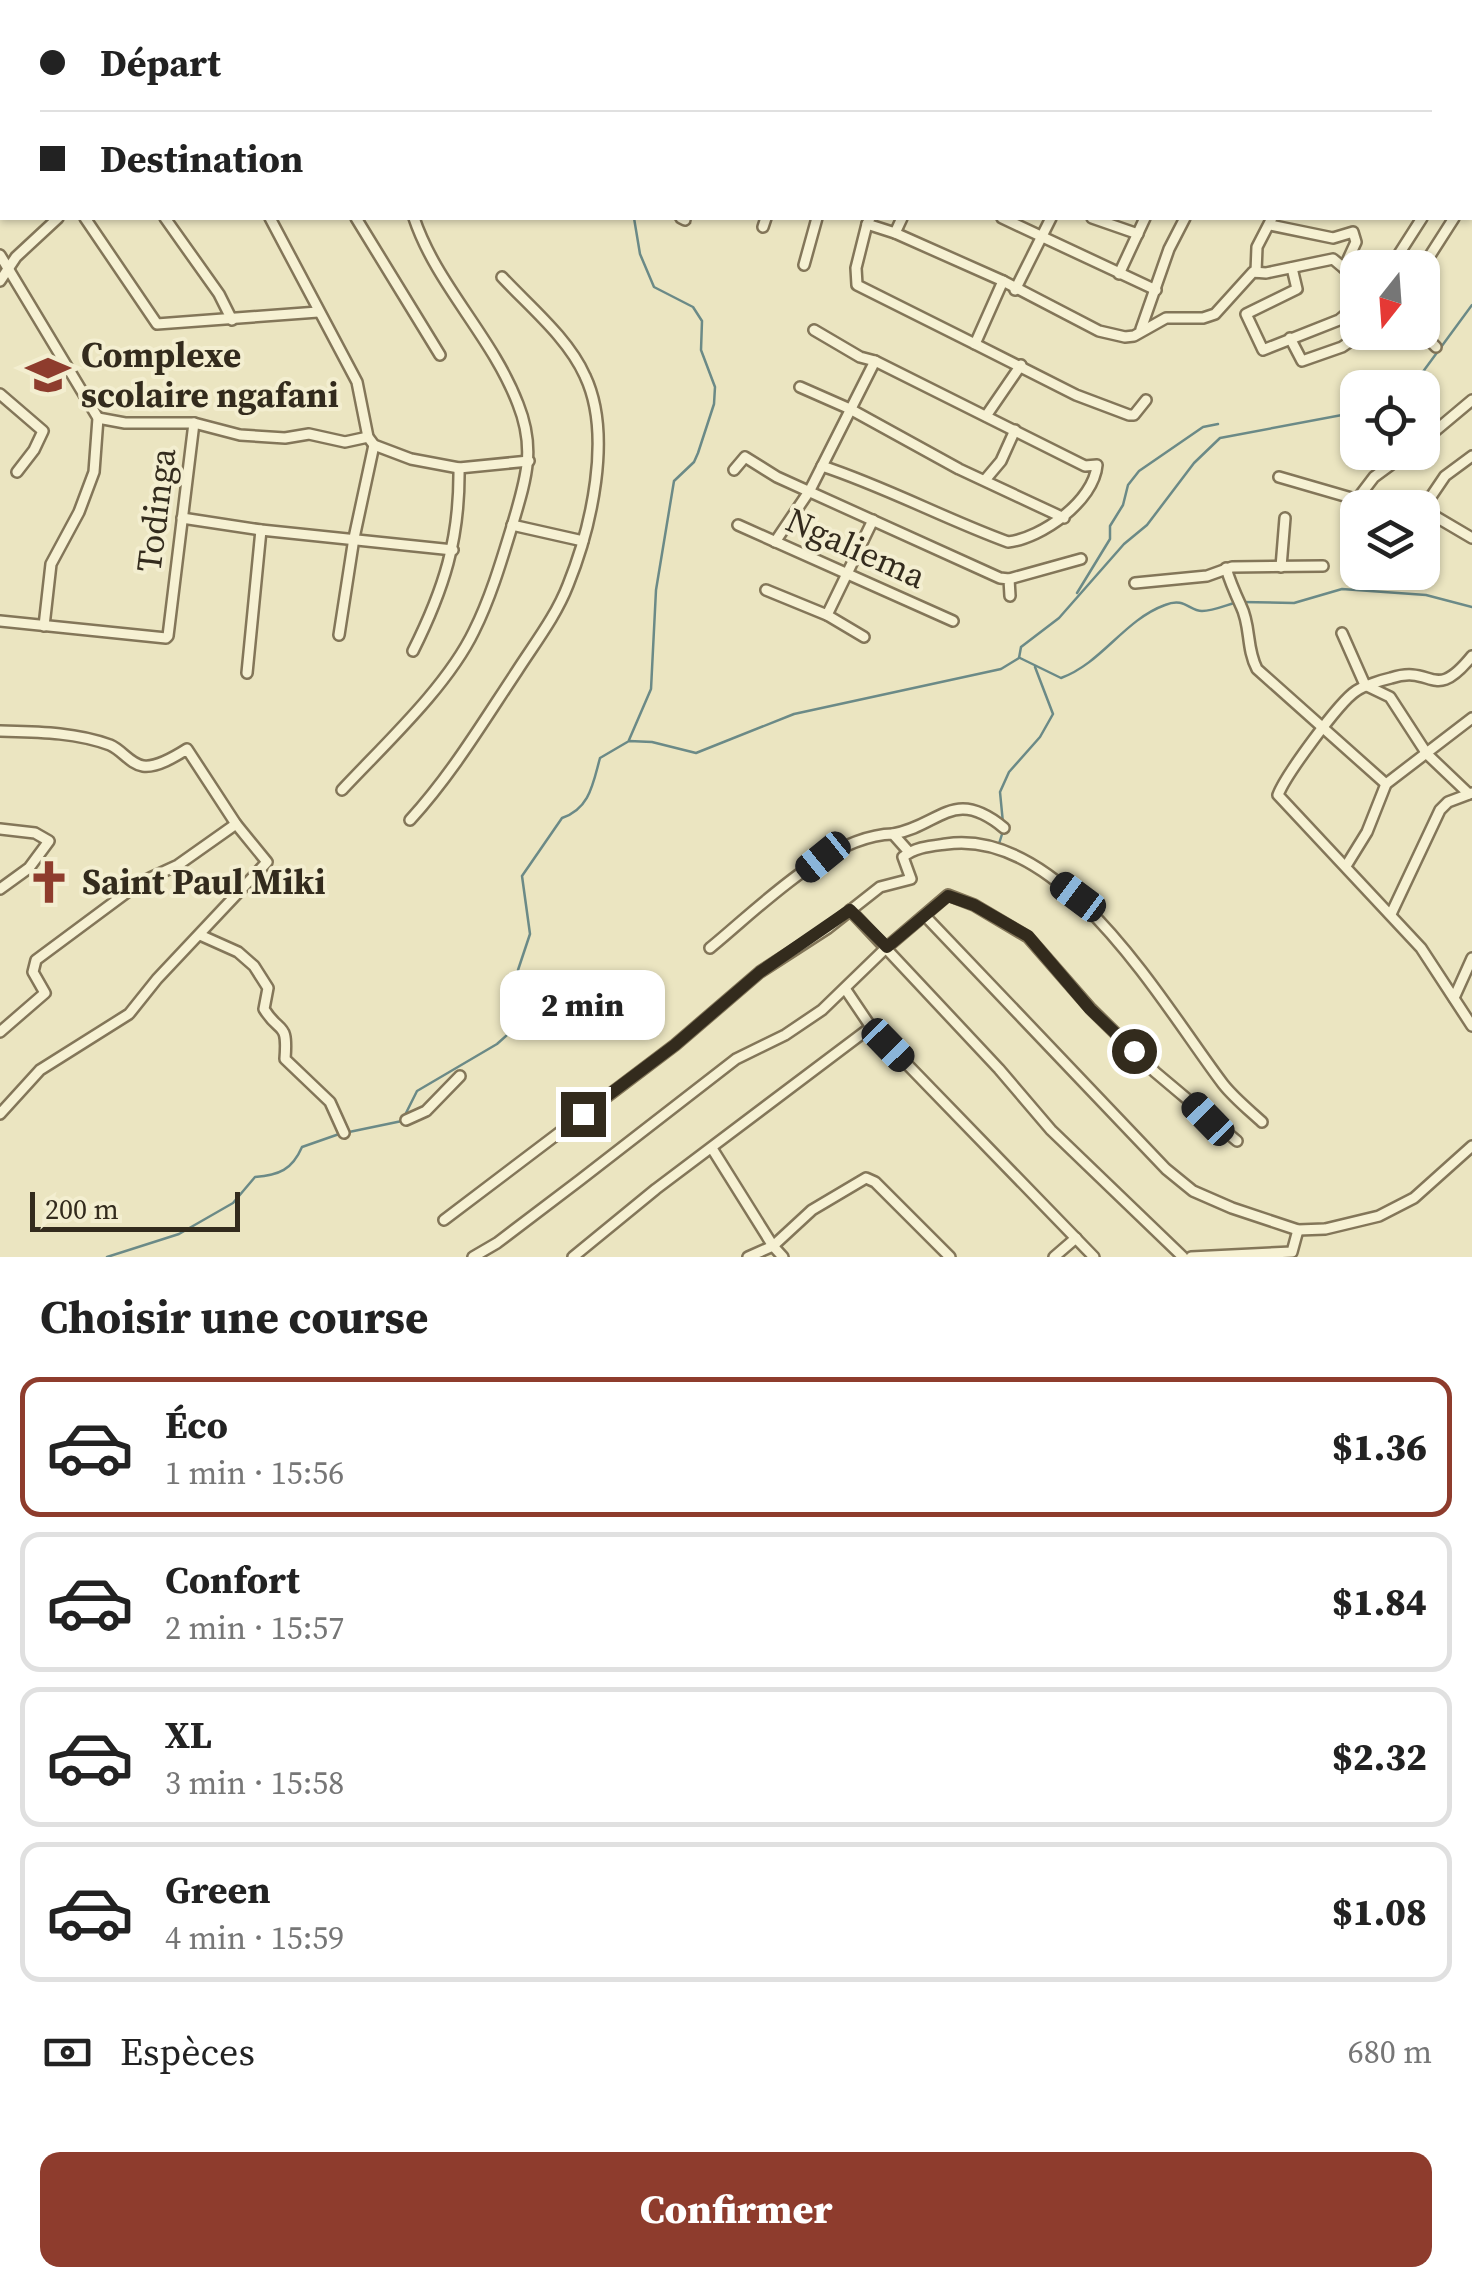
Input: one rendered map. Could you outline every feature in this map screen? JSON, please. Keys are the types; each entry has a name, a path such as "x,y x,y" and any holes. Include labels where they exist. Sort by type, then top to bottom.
{"street":[{"path":"0,282 16,257 56,220"},
{"path":"86,220 157,324 318,312"},
{"path":"166,220 204,271 232,320"},
{"path":"271,220 358,382 371,441 339,636"},
{"path":"357,220 440,355"},
{"path":"342,790 436,687 466,646 499,567 529,461 526,429 518,403 472,318 430,259 415,220"},
{"path":"804,265 815,220"},
{"path":"894,232 901,220"},
{"path":"1006,220 1156,290"},
{"path":"1015,290 1050,220"},
{"path":"1098,220 1138,234"},
{"path":"1119,274 1144,220"},
{"path":"1140,332 1169,248 1184,220"},
{"path":"1402,250 1421,220"},
{"path":"1434,250 1453,220"},
{"path":"1146,400 1134,415 1129,415 1076,396 857,285 856,268 869,221 1003,281 1106,334 1130,338 1166,318 1204,318 1216,314 1241,282 1256,272 1334,259 1340,264"},
{"path":"1256,272 1257,246 1271,222 1332,238 1353,232 1356,242 1352,250"},
{"path":"0,255 98,418 96,466 87,494 51,564 44,626 0,621"},
{"path":"1292,268 1297,289 1245,317 1262,350 1340,318"},
{"path":"410,820 451,772 568,588 583,540 597,469 598,426 585,376 570,352 502,277"},
{"path":"975,344 1003,281"},
{"path":"814,330 860,357 1086,466 1097,465 1089,487 1064,518 1021,540 1008,542 986,536 874,484 822,466"},
{"path":"1290,338 1302,361 1340,348"},
{"path":"775,542 810,490 875,361"},
{"path":"986,416 1021,365"},
{"path":"800,386 1064,518"},
{"path":"0,394 43,431 16,472"},
{"path":"1440,427 1472,400"},
{"name":"Todinga","path":"44,626 166,638 194,424 129,423 98,418"},
{"path":"194,424 240,436 285,438 309,434 345,442 371,441 411,459 459,468 529,461"},
{"path":"985,480 1001,461 1015,430"},
{"path":"1435,490 1445,476 1472,456"},
{"path":"734,470 745,457 777,476 1000,578 1081,559"},
{"path":"413,652 442,592 458,511 459,468"},
{"path":"1364,490 1384,470"},
{"path":"1278,477 1340,493"},
{"path":"182,518 452,550"},
{"path":"1282,567 1285,518"},
{"path":"1440,518 1472,538"},
{"path":"828,614 873,520"},
{"path":"512,525 583,540"},
{"name":"Ngaliema","path":"738,525 952,620"},
{"path":"247,673 260,530"},
{"path":"1134,583 1207,576 1226,568 1323,566"},
{"path":"1226,568 1235,599 1242,608 1249,654 1257,670 1386,784"},
{"path":"1010,578 1010,596"},
{"path":"766,590 828,614 864,637"},
{"path":"1342,633 1364,686 1390,698 1426,754 1470,794 1448,802 1440,810 1391,914"},
{"path":"1472,656 1454,678 1433,680 1411,674 1364,686 1351,694 1324,726 1278,795 1421,948 1472,1026"},
{"path":"1346,866 1367,832 1386,784 1472,718"},
{"path":"0,731 58,732 114,746 138,765 148,767 187,748 236,824 267,862 157,978 129,1014 40,1070 0,1114"},
{"path":"710,948 823,857 852,842 913,829 939,812 956,810 980,811 1004,828"},
{"path":"0,1032 45,993 33,972 36,960 141,882 178,864 236,824"},
{"path":"0,830 36,833 49,841 29,868 0,889"},
{"path":"893,834 909,852"},
{"path":"444,1220 675,1045 760,972 880,888 911,879 902,857 909,852 959,842 986,843 1048,875 1078,897 1151,985 1224,1084 1262,1122"},
{"path":"473,1257 497,1243 736,1059 785,1036 846,990 943,898 955,896 1028,936 1090,1009 1155,1072 1236,1141"},
{"path":"850,910 1051,1130 1184,1257"},
{"path":"926,918 1166,1169 1193,1191 1232,1208 1298,1230 1332,1228 1379,1216 1414,1198 1472,1146"},
{"path":"200,935 230,946 254,966 268,988 264,1009 271,1020 282,1025 288,1040 285,1059 330,1102 344,1133"},
{"path":"1454,998 1472,958"},
{"path":"846,990 871,1027 1094,1257"},
{"path":"573,1257 871,1027"},
{"path":"406,1120 426,1111 460,1076"},
{"path":"712,1150 783,1257"},
{"path":"748,1257 773,1246 812,1210 866,1178 875,1182 950,1257"},
{"path":"1192,1257 1292,1252 1298,1230"},
{"path":"1054,1257 1076,1238"}],"waterway":[{"path":"629,740 651,689 656,590 674,481 698,453 714,404 715,387 701,350 702,321 693,307 654,287 640,254 634,220"},
{"path":"1424,370 1472,305"},
{"path":"349,1132 402,1121 417,1091 497,1044 535,1010 535,998 518,970 530,934 522,876 562,818 584,802 600,758 629,741 652,742 696,753 794,714 1001,669 1019,658 1021,647 1059,618 1124,544 1147,525 1194,463 1220,438 1340,415"},
{"path":"1077,593 1110,539 1110,526 1123,505 1128,485 1139,471 1203,427 1218,424"},
{"path":"1241,602 1294,603 1342,589 1426,595 1472,607"},
{"path":"1020,658 1061,678 1165,605 1182,603 1202,611 1234,603"},
{"path":"1003,823 1000,792 1009,772 1040,737 1053,714 1035,667"},
{"path":"998,847 1003,831"},
{"path":"107,1257 179,1234 233,1203 255,1177 284,1170 302,1147 342,1133"}],"place":[{"name":"Complexe scolaire ngafani","path":"48,375"},
{"name":"Saint Paul Miki","path":"49,882"}],"route":[{"path":"583,1114 675,1045 760,972 850,910 887,947 948,896 974,905 1028,936 1090,1009 1134,1051"}]}
